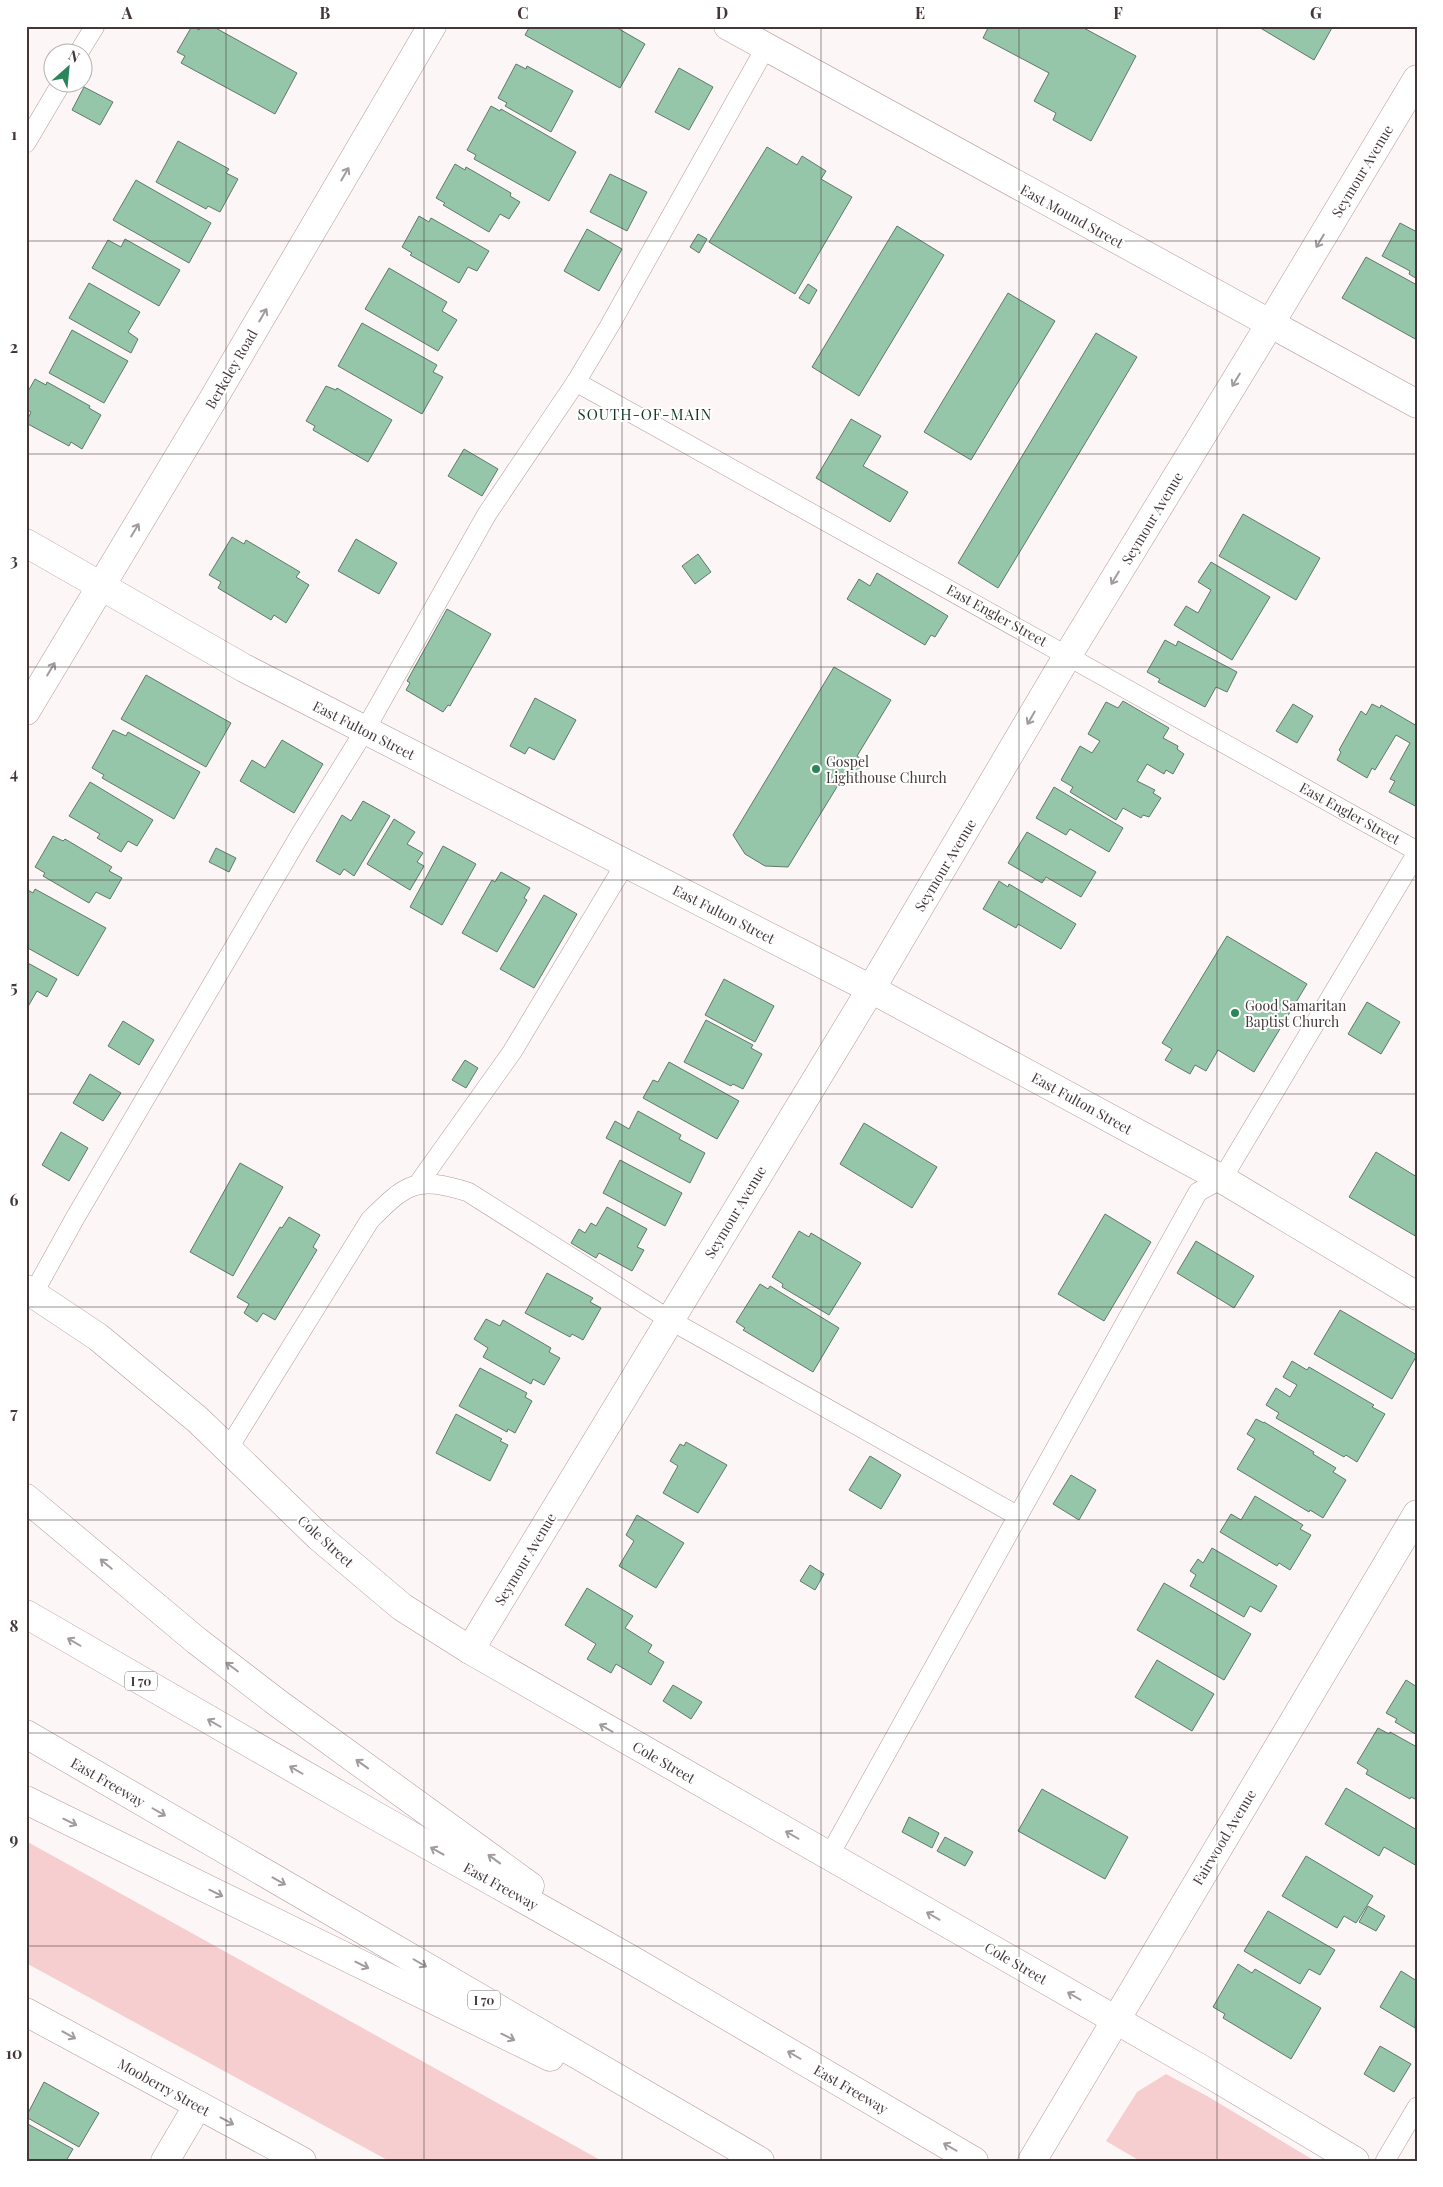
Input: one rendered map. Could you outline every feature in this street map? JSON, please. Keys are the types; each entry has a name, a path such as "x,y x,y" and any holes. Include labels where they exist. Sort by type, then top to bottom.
{"main road":[{"name":"Berkeley Road","path":"26,711 102,586 432,26"},
{"name":"East Mound Street","path":"728,26 1417,404"},
{"name":"Seymour Avenue","path":"470,1650 871,989 1068,655 1417,79"},
{"name":"East Fulton Street","path":"26,543 244,668 871,989 1222,1180 1417,1296"},
{"name":"Cole Street","path":"30,1292 98,1337 198,1420 319,1537 402,1607 470,1650 1117,2020 1355,2161"},
{"path":"26,1498 197,1641 279,1704 632,1960"},
{"name":"Fairwood Avenue","path":"1032,2161 1417,1514"},
{"name":"East Freeway","path":"26,1614 359,1807 632,1960 974,2161"},
{"name":"East Freeway","path":"26,1734 760,2161"},
{"path":"26,1800 760,2161"},
{"name":"Mooberry Street","path":"26,2012 302,2161"},
{"path":"165,2161 198,2105"}],"lane":[{"path":"85,42 95,26"},
{"path":"30,1292 300,835 365,730 487,514 576,382 766,47"},
{"path":"26,143 56,92"},
{"name":"East Engler Street","path":"576,382 1068,655 1417,852"},
{"path":"829,1856 1198,1192 1222,1180 1417,852"},
{"path":"418,1184 512,1052 625,864"},
{"path":"228,1449 370,1220 396,1194 418,1184 445,1185 468,1192 670,1320 1018,1516"},
{"path":"1385,2161 1417,2107"}],"shaded area":[{"path":"26,1841 602,2161 389,2161 26,1963"},
{"path":"1166,2074 1207,2096 1315,2161 1140,2161 1106,2141 1137,2092"}],"building":[{"path":"192,26 199,30 201,26 212,26 297,73 275,114 181,63 185,56 177,52"},
{"path":"530,26 614,26 645,44 620,88 525,35"},
{"path":"989,26 1080,26 1136,56 1091,141 1053,120 1056,113 1034,101 1049,73 983,38"},
{"path":"1257,26 1333,26 1314,60"},
{"path":"516,64 526,69 527,66 573,91 551,132 505,106 507,103 498,98"},
{"path":"679,68 713,87 689,130 655,112"},
{"path":"92,91 113,102 100,125 72,110 81,92"},
{"path":"491,106 500,111 501,109 576,152 549,201 474,159 476,155 467,150"},
{"path":"178,141 229,169 226,173 238,179 220,212 208,206 206,209 156,182"},
{"path":"767,147 797,165 802,156 826,171 821,179 852,197 795,294 709,242"},
{"path":"455,164 465,170 466,167 511,193 510,196 520,202 509,219 500,214 489,232 443,205 445,203 436,198"},
{"path":"610,174 647,192 627,231 590,212"},
{"path":"136,180 211,223 189,263 113,220"},
{"path":"419,216 429,222 431,218 489,251 477,271 468,267 459,283 410,255 412,253 402,247"},
{"path":"1400,223 1417,232 1417,279 1409,274 1410,271 1382,256"},
{"path":"897,226 944,255 859,396 812,367"},
{"path":"587,229 622,249 599,291 564,271"},
{"path":"698,234 707,239 699,253 690,247"},
{"path":"125,239 180,270 159,306 92,268 108,240 121,247"},
{"path":"1366,257 1417,285 1417,340 1342,298"},
{"path":"389,268 447,302 442,311 457,320 438,351 365,309"},
{"path":"89,283 140,312 128,332 138,339 131,353 69,318"},
{"path":"808,284 817,290 809,304 799,298"},
{"path":"1008,293 1055,321 971,460 924,432"},
{"path":"362,323 437,365 433,372 443,377 422,414 338,366"},
{"path":"72,330 128,361 104,403 49,373"},
{"path":"1096,333 1137,357 998,588 958,563"},
{"path":"35,379 46,385 47,382 90,406 89,408 101,415 82,449 71,442 69,446 26,423 31,412 26,409 26,395"},
{"path":"326,386 336,390 337,388 392,420 368,462 313,430 315,426 306,421"},
{"path":"851,419 881,436 863,466 908,492 890,522 816,478"},
{"path":"464,449 498,469 482,496 448,476"},
{"path":"1243,514 1320,558 1296,600 1219,556"},
{"path":"232,537 244,544 246,540 300,572 296,577 309,585 286,623 274,615 271,620 218,588 221,582 209,575"},
{"path":"356,539 397,563 379,594 338,571"},
{"path":"698,554 711,572 695,584 682,566"},
{"path":"1211,562 1270,597 1232,660 1174,625 1186,606 1198,613 1211,590 1198,582"},
{"path":"877,573 948,616 935,637 931,635 925,645 847,599 859,579 870,586"},
{"path":"447,609 491,634 450,706 448,705 443,712 406,690 410,683 407,681"},
{"path":"1165,640 1176,646 1178,641 1237,672 1227,692 1216,687 1205,707 1158,682 1160,679 1147,672"},
{"name":"Gospel Lighthouse Church","path":"834,667 891,700 857,756 864,761 852,782 843,777 788,867 765,866 745,854 733,835"},
{"path":"146,675 231,723 206,767 121,719"},
{"path":"535,698 576,720 554,760 529,747 525,754 510,746"},
{"path":"1123,701 1169,728 1163,738 1178,746 1177,749 1184,754 1173,774 1166,770 1164,774 1147,764 1137,781 1155,790 1153,793 1161,798 1149,817 1143,815 1141,818 1123,808 1116,820 1070,792 1073,787 1061,780 1080,746 1092,753 1100,741 1088,734 1106,702 1118,708"},
{"path":"1293,704 1313,716 1297,743 1276,731"},
{"path":"1372,704 1380,708 1381,705 1417,726 1417,807 1389,792 1395,781 1390,779 1410,743 1396,735 1375,770 1372,768 1367,778 1337,760 1341,752 1339,750 1361,711 1366,715"},
{"path":"113,730 126,736 128,732 200,772 174,819 102,778 104,775 92,768"},
{"path":"282,740 323,764 294,813 240,781 252,760 265,768"},
{"path":"90,782 153,820 137,846 128,841 121,852 97,838 100,834 69,816"},
{"path":"1054,787 1123,828 1109,852 1070,829 1066,835 1036,818"},
{"path":"363,801 390,816 354,876 344,869 340,875 316,861 342,815 351,821"},
{"path":"394,819 415,832 407,844 423,853 417,862 424,866 410,890 367,864"},
{"path":"1027,832 1096,872 1081,897 1046,877 1042,883 1008,863"},
{"path":"53,836 63,841 65,839 112,867 109,871 122,878 110,899 96,892 89,903 43,876 45,873 35,867"},
{"path":"443,846 476,864 442,925 410,907"},
{"path":"216,848 236,858 229,872 209,862"},
{"path":"501,872 530,888 524,898 527,900 497,952 462,933 492,880 495,882"},
{"path":"999,881 1008,887 1009,884 1076,924 1061,949 1018,924 1016,928 983,909"},
{"path":"26,889 33,893 35,889 106,928 78,976 26,947"},
{"path":"544,895 577,914 534,988 500,969"},
{"name":"Good Samaritan Baptist Church","path":"1227,936 1307,984 1254,1072 1218,1050 1206,1071 1195,1065 1190,1074 1165,1060 1172,1049 1162,1043"},
{"path":"26,962 57,979 47,997 37,991 26,1010"},
{"path":"724,979 774,1006 755,1042 705,1015"},
{"path":"1367,1002 1400,1022 1381,1054 1348,1034"},
{"path":"706,1020 753,1045 751,1048 762,1054 743,1089 733,1084 731,1086 684,1062"},
{"path":"123,1021 154,1040 139,1065 108,1046"},
{"path":"465,1060 478,1068 466,1088 452,1080"},
{"path":"669,1062 739,1101 717,1139 643,1098 653,1080 658,1082"},
{"path":"90,1074 121,1093 103,1121 73,1103"},
{"path":"638,1111 681,1135 679,1139 705,1153 690,1183 606,1138 615,1121 629,1129"},
{"path":"864,1123 937,1167 912,1208 840,1164"},
{"path":"61,1132 88,1148 69,1181 42,1165"},
{"path":"1376,1152 1417,1177 1417,1237 1349,1197"},
{"path":"620,1160 682,1193 665,1226 603,1193"},
{"path":"240,1163 283,1187 233,1276 190,1252"},
{"path":"607,1207 647,1229 637,1247 644,1250 632,1271 599,1253 596,1258 571,1243 579,1229 585,1233 591,1223 596,1226"},
{"path":"1105,1214 1151,1242 1104,1321 1058,1294"},
{"path":"289,1217 320,1235 313,1247 317,1250 275,1320 263,1313 257,1322 244,1313 249,1304 237,1297 280,1227 282,1228"},
{"path":"799,1231 809,1237 811,1233 861,1263 829,1315 782,1287 783,1284 772,1277"},
{"path":"1196,1241 1254,1276 1234,1308 1177,1273"},
{"path":"547,1273 593,1298 590,1302 601,1308 583,1340 572,1334 570,1337 525,1313"},
{"path":"760,1284 768,1289 770,1286 839,1328 813,1372 743,1330 745,1328 736,1322"},
{"path":"1340,1310 1417,1355 1392,1399 1314,1354"},
{"path":"486,1319 500,1326 503,1320 551,1348 549,1352 560,1358 544,1385 533,1379 531,1384 483,1357 488,1348 474,1339"},
{"path":"1292,1361 1307,1370 1309,1367 1374,1405 1372,1407 1385,1414 1357,1462 1346,1455 1344,1457 1276,1418 1279,1413 1266,1405 1276,1388 1290,1397 1297,1385 1283,1377"},
{"path":"480,1368 527,1393 525,1397 532,1401 515,1433 508,1429 507,1432 459,1406"},
{"path":"456,1414 502,1439 500,1441 508,1445 490,1481 436,1453"},
{"path":"1256,1419 1314,1452 1313,1454 1336,1468 1333,1472 1346,1480 1323,1518 1310,1510 1309,1512 1237,1469 1255,1439 1247,1434"},
{"path":"686,1442 727,1465 698,1513 663,1493 678,1466 670,1461 680,1444 684,1446"},
{"path":"870,1456 901,1475 881,1509 849,1490"},
{"path":"1071,1475 1096,1490 1079,1520 1053,1504"},
{"path":"1255,1496 1303,1525 1300,1529 1311,1535 1290,1570 1279,1563 1277,1566 1220,1532 1231,1514 1241,1520"},
{"path":"637,1515 684,1543 656,1588 619,1566 634,1541 626,1535"},
{"path":"1212,1548 1277,1586 1261,1612 1250,1606 1244,1617 1190,1586 1196,1575 1190,1571 1198,1559 1203,1563"},
{"path":"810,1565 824,1574 815,1590 800,1581"},
{"path":"1164,1583 1251,1634 1224,1680 1137,1630"},
{"path":"587,1588 633,1616 625,1628 652,1645 648,1652 664,1662 651,1685 616,1664 611,1673 587,1659 596,1644 565,1625"},
{"path":"1157,1660 1214,1694 1192,1731 1135,1697"},
{"path":"1406,1680 1417,1687 1417,1735 1395,1722 1397,1719 1386,1713"},
{"path":"673,1685 702,1702 691,1719 663,1701"},
{"path":"1378,1728 1389,1734 1390,1732 1417,1747 1417,1800 1411,1797 1410,1799 1366,1774 1368,1770 1357,1763"},
{"path":"1346,1788 1417,1830 1417,1866 1384,1847 1379,1856 1325,1824"},
{"path":"1042,1789 1128,1837 1105,1879 1018,1831"},
{"path":"909,1817 939,1833 932,1848 902,1832"},
{"path":"945,1837 973,1852 965,1866 937,1851"},
{"path":"1306,1856 1373,1896 1356,1923 1344,1916 1337,1928 1282,1896"},
{"path":"1368,1906 1385,1916 1376,1931 1359,1922"},
{"path":"1268,1911 1335,1950 1320,1975 1309,1969 1300,1984 1244,1951"},
{"path":"1238,1964 1252,1973 1255,1969 1321,2008 1291,2059 1223,2018 1225,2014 1213,2007"},
{"path":"1401,1971 1417,1981 1415,2028 1380,2007"},
{"path":"1380,2046 1411,2064 1394,2092 1364,2074"},
{"path":"44,2082 99,2113 79,2147 26,2117"},
{"path":"26,2123 73,2149 66,2161 26,2161"}],"place":[{"name":"Gospel Lighthouse Church","path":"816,769"},
{"name":"Good Samaritan Baptist Church","path":"1235,1013"}],"district":[{"name":"SOUTH-OF-MAIN","path":"645,414"}]}
